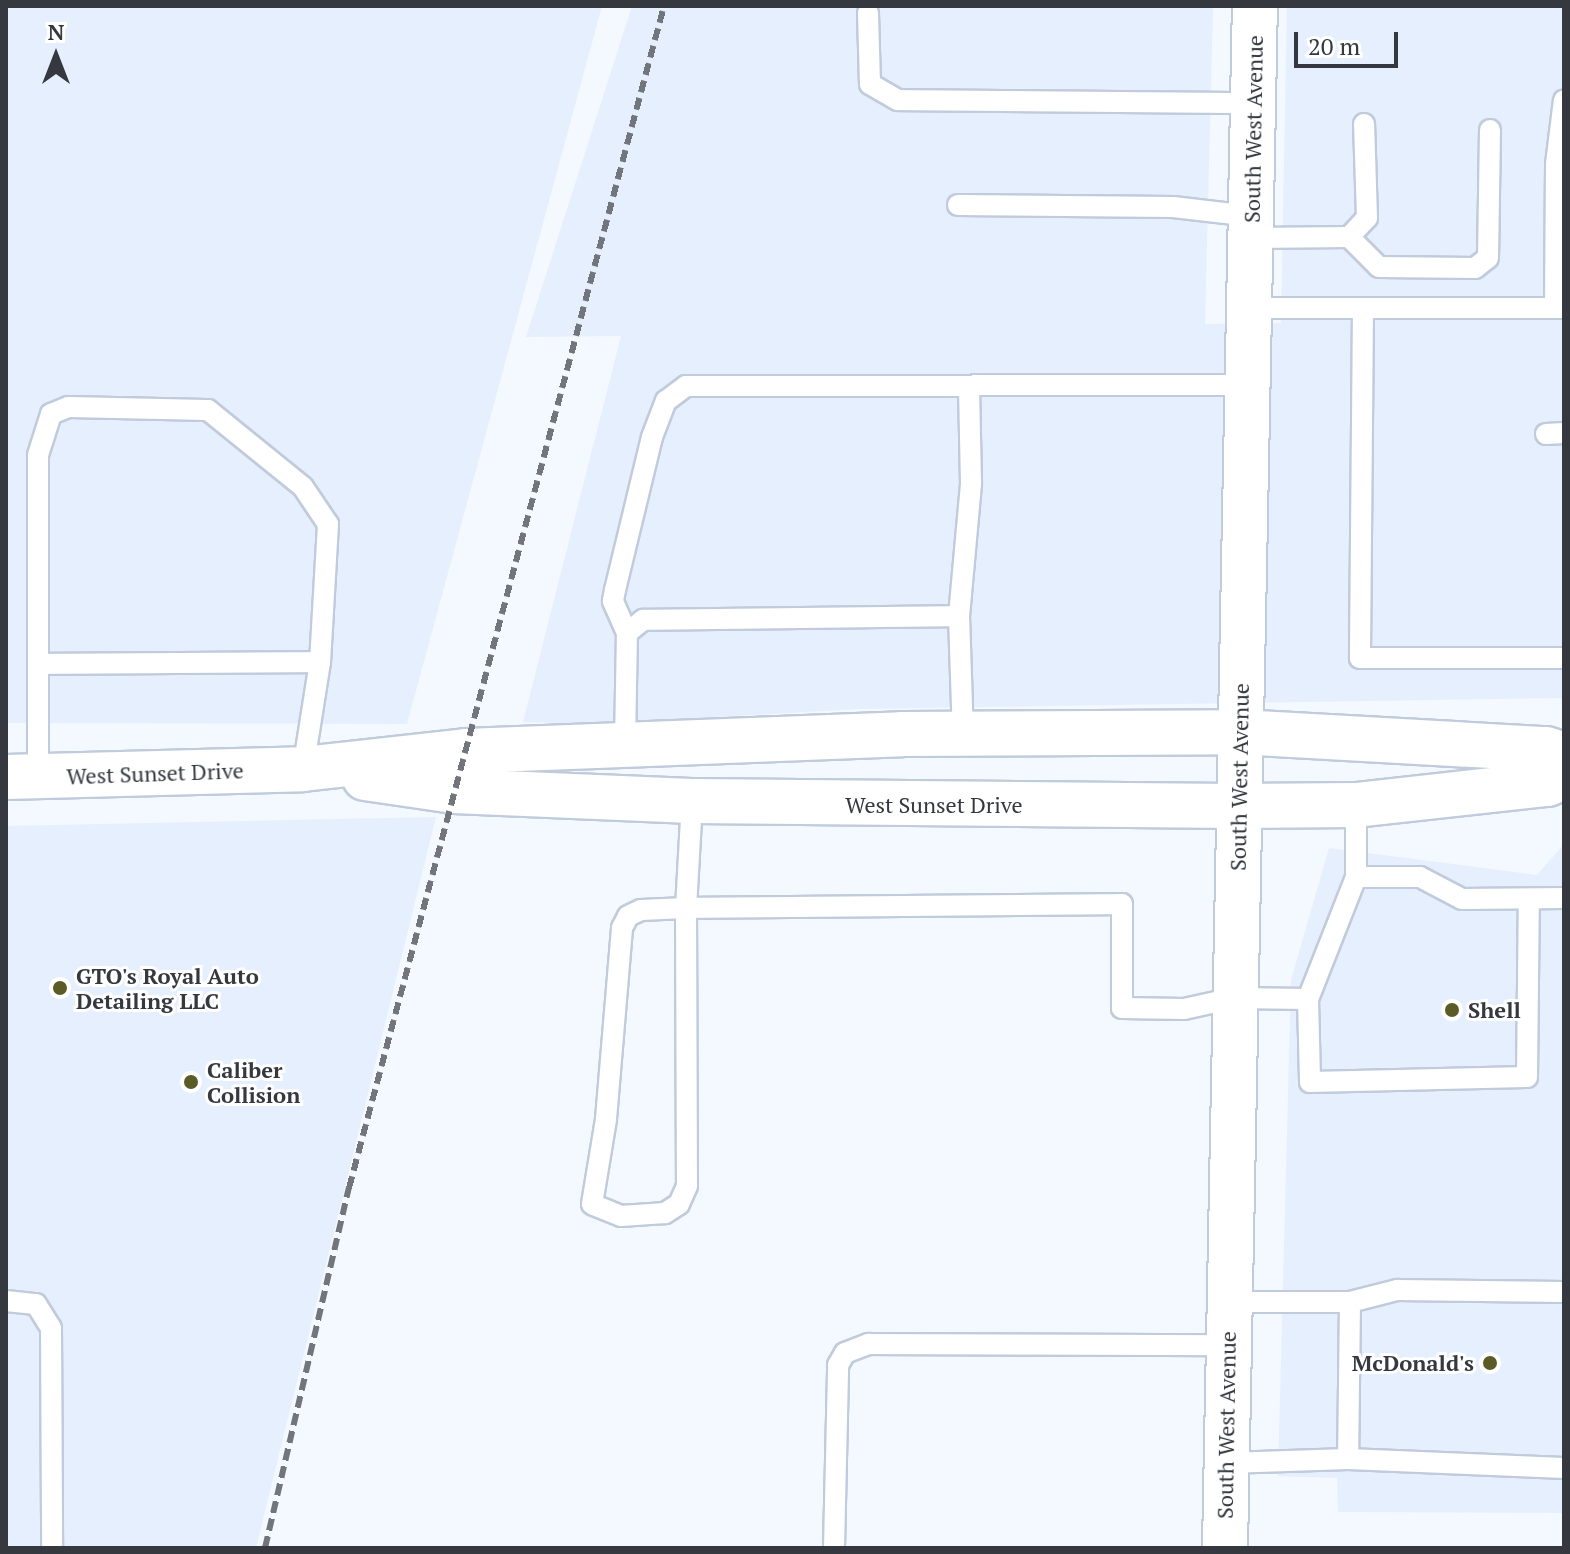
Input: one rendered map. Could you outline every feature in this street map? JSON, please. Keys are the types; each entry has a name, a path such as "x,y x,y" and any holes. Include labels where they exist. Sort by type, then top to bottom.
{"main road":[{"name":"South West Avenue","path":"1225,1548 1237,806 1255,6"},
{"name":"West Sunset Drive","path":"22,777 303,769 466,751 963,734 1239,732 1546,749 1564,755"},
{"name":"West Sunset Drive","path":"303,769 454,791 692,801 1237,806 1356,805 1547,784 1564,777"}],"lane":[{"path":"868,13 870,84 898,100 1253,103"},
{"path":"1249,308 1560,308 1556,164 1564,100"},
{"path":"1349,237 1367,218 1364,124"},
{"path":"958,205 1173,207 1251,227 1349,237 1379,267 1475,268 1488,258 1490,130"},
{"path":"1363,308 1360,658 1564,658"},
{"path":"625,745 627,633 613,601 652,437 666,401 686,386 1248,385"},
{"path":"963,734 959,616 971,483 969,387"},
{"path":"22,777 38,664 38,455 51,414 68,407 208,410 303,487 328,524 320,662 303,769"},
{"path":"627,633 643,620 959,616"},
{"path":"38,664 320,662"},
{"path":"692,801 686,908 687,1186 679,1204 665,1213 621,1216 592,1204 606,1119 622,928 628,916 641,910 686,908 1122,904 1122,1008 1184,1009 1234,998 1308,999"},
{"path":"1356,805 1356,877 1308,999 1310,1082 1527,1077 1529,899"},
{"path":"1356,877 1420,877 1462,899 1564,898"},
{"path":"834,1548 838,1365 845,1353 869,1344 1227,1324 1350,1302 1397,1290 1564,1292"},
{"path":"6,1301 36,1304 51,1328 52,1548"},
{"path":"1348,1459 1350,1302"},
{"path":"1227,1463 1348,1459 1564,1468"}],"shaded area":[{"path":"6,6 602,6 407,724 6,723"},
{"path":"632,6 1213,6 1205,324 1281,323 1287,6 1564,6 1564,698 859,709 593,724 523,722 621,336 526,337"},
{"path":"436,817 256,1548 6,1548 6,826"},
{"path":"1564,844 1564,1513 1338,1512 1337,1478 1278,1476 1291,980 1329,848 1537,875"}],"railway":[{"path":"265,1548 349,1188 664,6"}],"place":[{"name":"GTO's Royal Auto Detailing LLC","path":"60,988"},
{"name":"Shell","path":"1452,1010"},
{"name":"Caliber Collision","path":"191,1082"},
{"name":"McDonald's","path":"1490,1363"}]}
